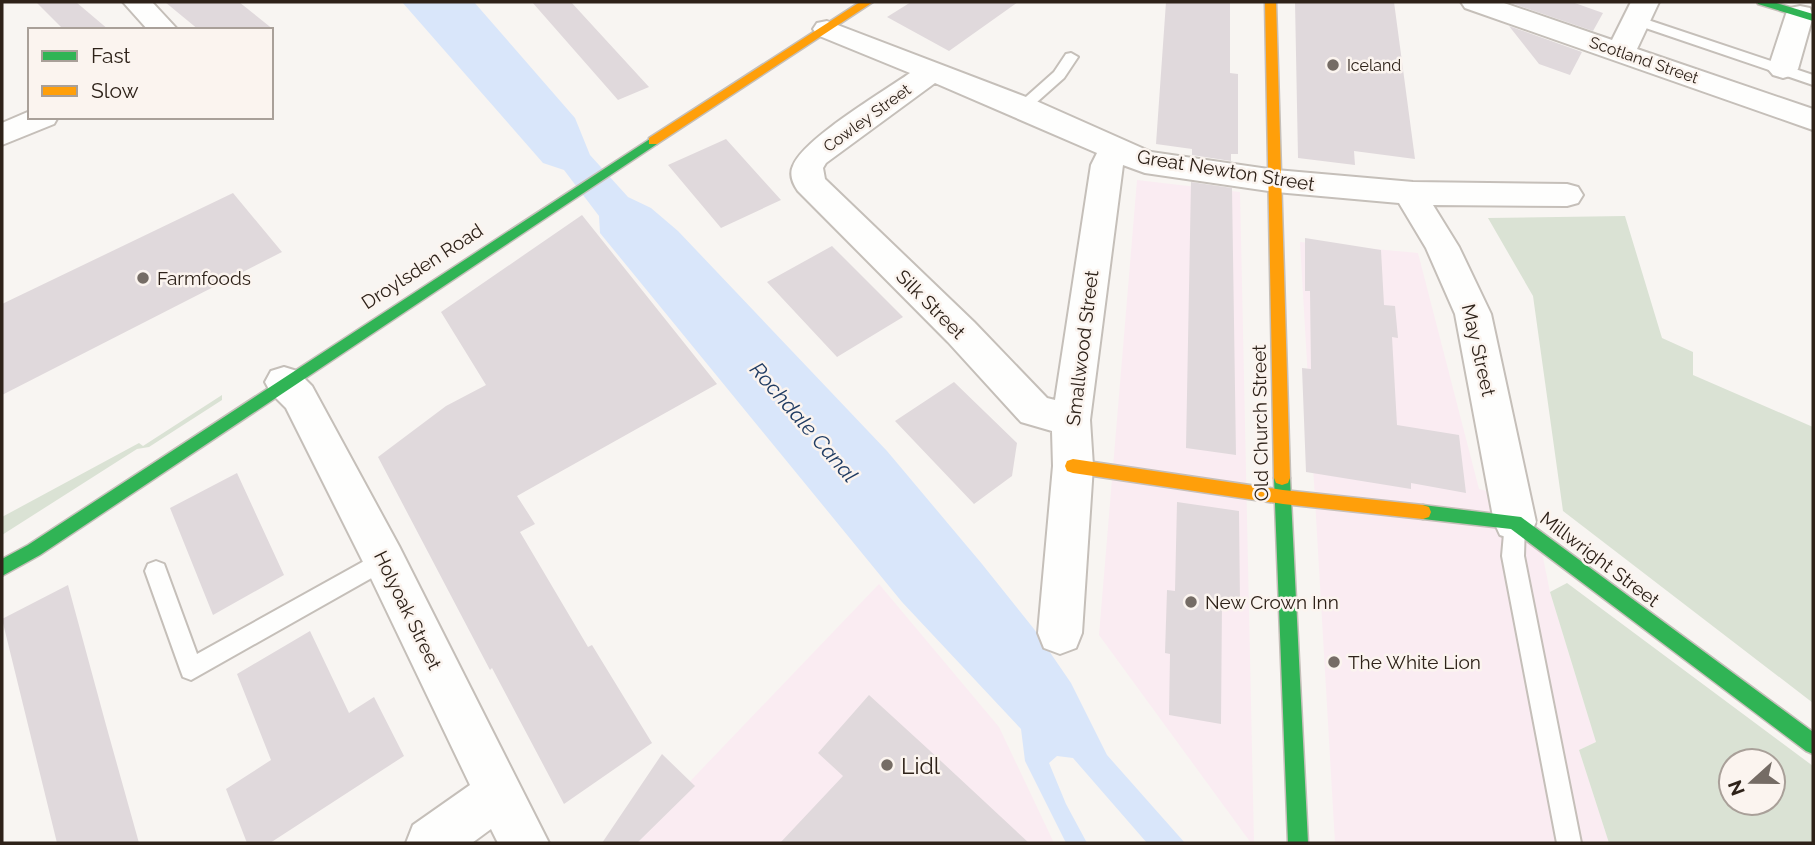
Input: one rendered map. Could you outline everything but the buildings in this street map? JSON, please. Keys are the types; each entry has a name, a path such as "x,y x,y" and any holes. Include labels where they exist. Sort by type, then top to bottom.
{"street":[{"path":"137,2 162,28"},
{"name":"Droylsden Road","path":"2,568 34,550 626,157 867,2"},
{"name":"Old Church Street","path":"1270,2 1283,497 1298,843"},
{"name":"Scotland Street","path":"1475,2 1813,120"},
{"path":"1762,2 1807,16 1783,69"},
{"path":"1621,52 1641,11"},
{"name":"Great Newton Street","path":"827,29 1023,107 1145,162 1276,181 1409,192 1567,195"},
{"name":"Cowley Street","path":"807,168 814,156 931,72"},
{"path":"2,135 38,119"},
{"name":"Smallwood Street","path":"1060,633 1073,466 1071,420 1107,166 1114,150"},
{"name":"Silk Street","path":"807,168 809,183 961,332 1035,411 1071,420"},
{"name":"May Street","path":"1409,192 1442,247 1474,314 1515,522"},
{"name":"Holyoak Street","path":"284,383 297,394 384,560 524,843"},
{"name":"Millwright Street","path":"1073,466 1283,497 1515,522 1813,744"},
{"path":"431,843 498,794"}],"lane":[{"path":"1641,11 1813,80"},
{"path":"1023,107 1059,75 1071,57"},
{"path":"1515,522 1513,556 1569,843"},
{"path":"156,571 191,669 384,560"}],"shaded area":[{"path":"1137,180 1240,192 1254,843 1251,843 1099,635"},
{"path":"1625,216 1662,338 1693,352 1693,375 1813,427 1813,703 1563,511 1533,296 1488,218"},
{"path":"1300,242 1418,253 1479,489 1532,503 1550,592 1596,742 1579,750 1609,843 1335,843"},
{"path":"222,395 222,400 149,447 137,449 2,535 2,517 139,443 143,446"},
{"path":"1567,583 1813,766 1813,843 1609,843 1579,750 1596,742 1550,592"},
{"path":"879,584 999,727 1054,843 631,843"}],"water":[{"name":"Rochdale Canal","path":"402,2 474,2 575,118 590,155 628,197 651,208 678,231 887,451 1034,629 1071,683 1107,755 1185,843 1147,843 1073,758 1057,756 1049,763 1066,804 1087,843 1066,843 1025,761 1021,729 902,602 600,233 599,216 564,170 543,163"}],"traffic: fast":[{"path":"1762,2 1813,18"},
{"path":"2,568 34,550 653,141"},
{"path":"1282,478 1298,843"},
{"path":"1423,512 1515,522 1813,744"}],"traffic: slow":[{"path":"653,141 867,2"},
{"path":"1270,2 1282,478"},
{"path":"1073,466 1283,497 1423,512"}],"place":[{"name":"Iceland","path":"1333,65"},
{"name":"Farmfoods","path":"143,278"},
{"name":"New Crown Inn","path":"1191,602"},
{"name":"The White Lion","path":"1334,662"},
{"name":"Lidl","path":"887,765"}]}
